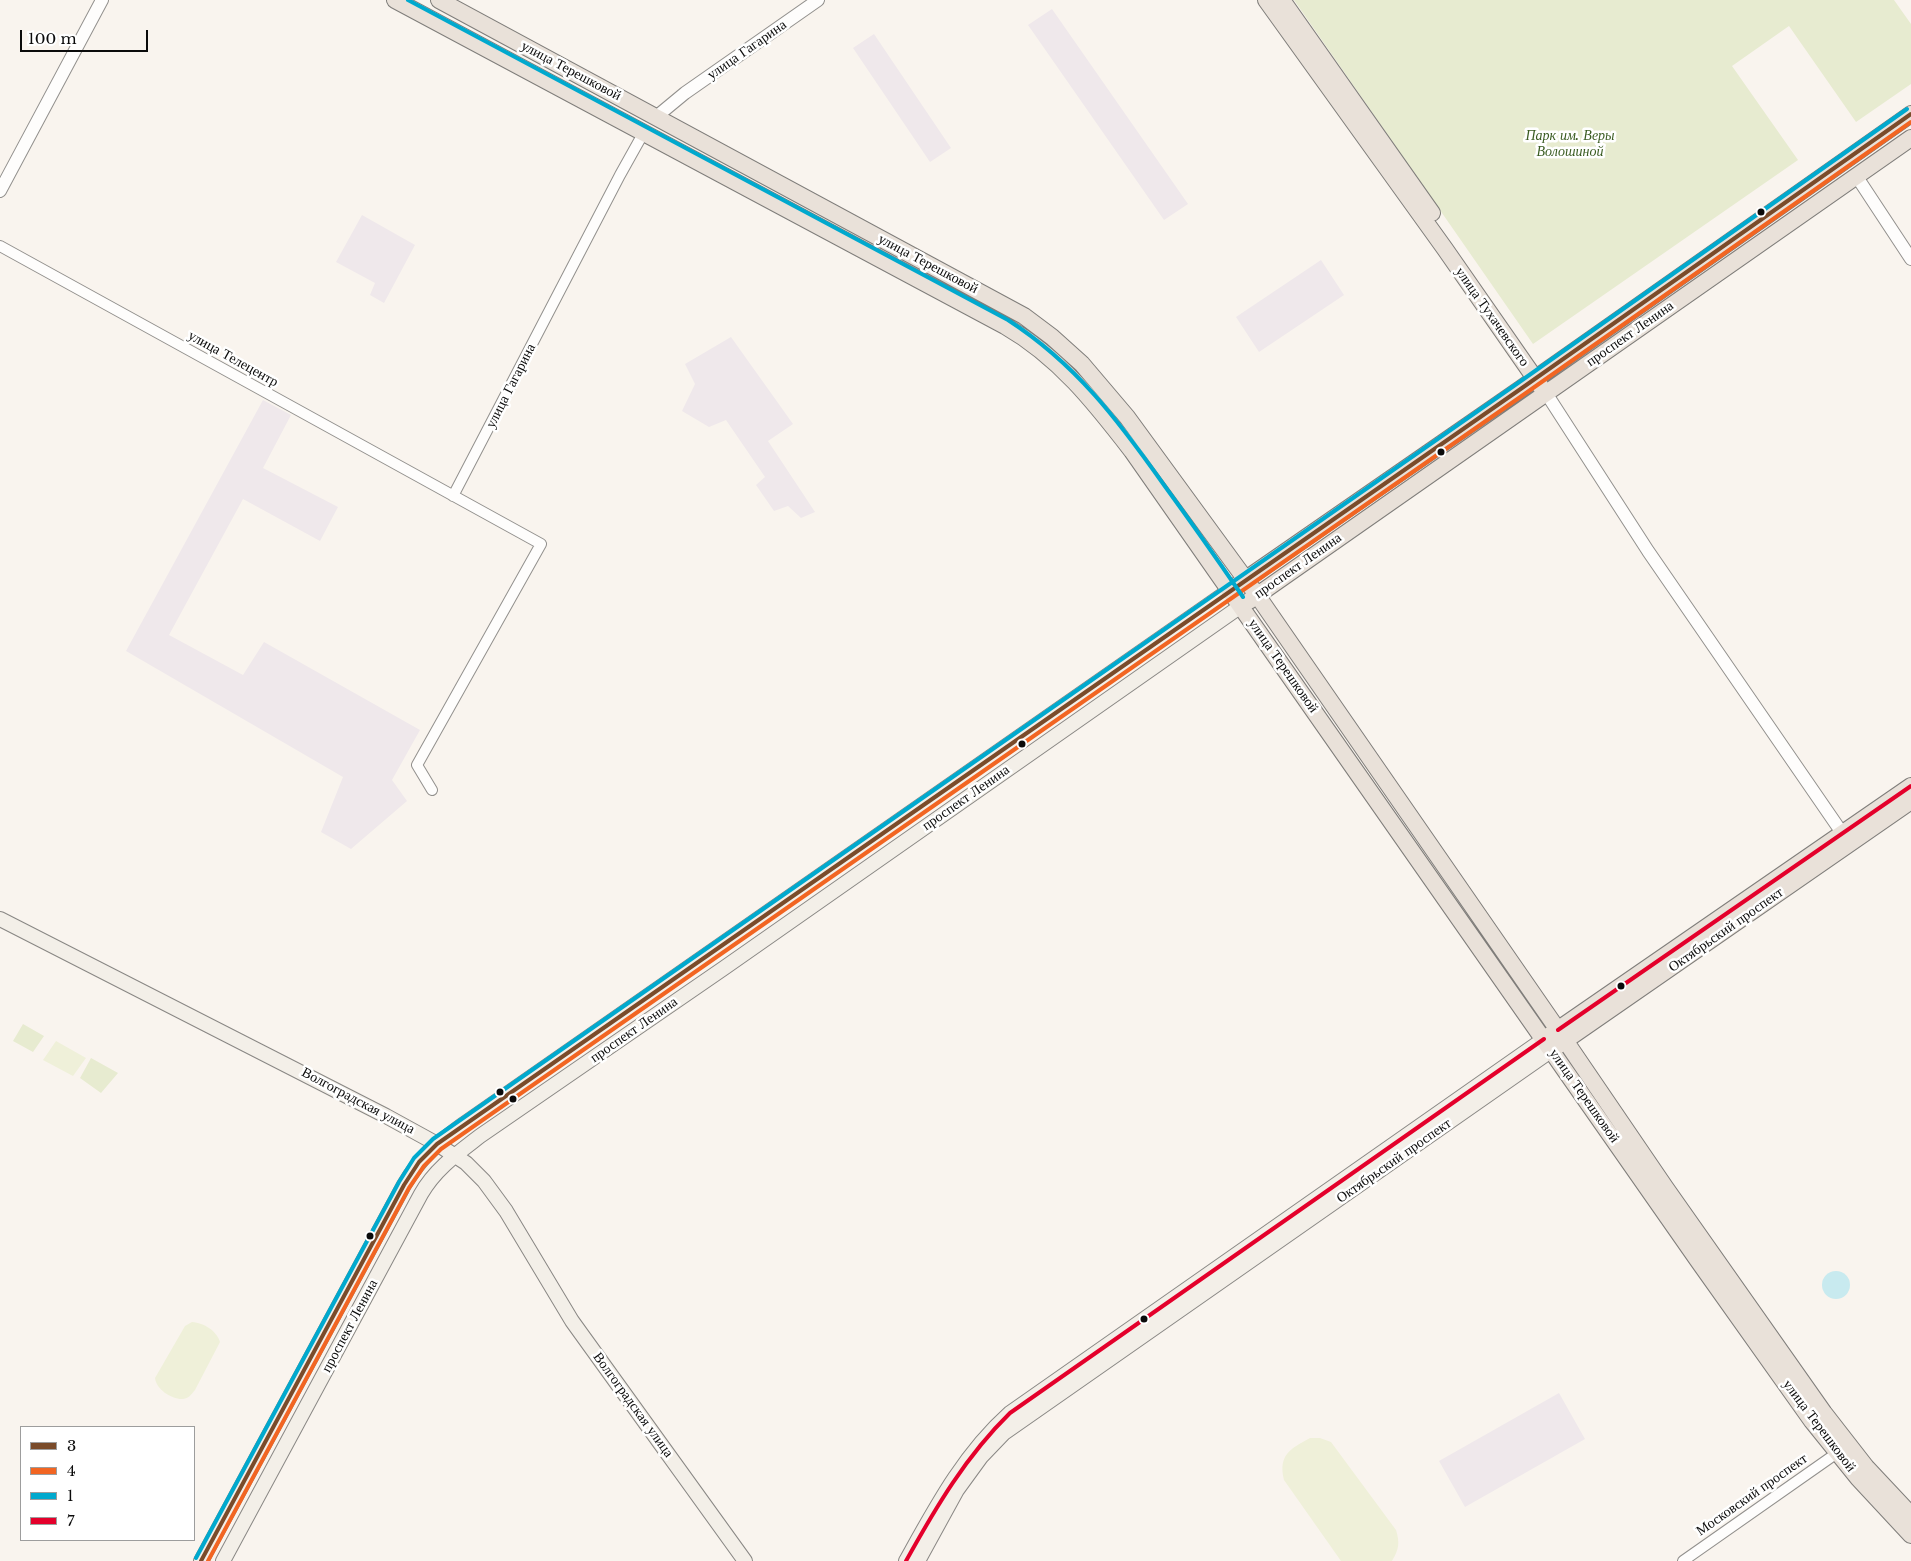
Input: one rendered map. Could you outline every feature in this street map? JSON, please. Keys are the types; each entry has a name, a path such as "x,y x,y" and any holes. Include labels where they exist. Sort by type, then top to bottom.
{"main road":[{"name":"улица Терешковой","path":"395,0 1005,326 1040,349 1068,374 1098,407 1132,450 1241,606 1555,1040 1670,1195 1824,1413 1866,1467 1911,1516"},
{"name":"улица Терешковой","path":"439,0 1007,307 1052,336 1094,376 1127,417 1257,595 1555,1040 1699,1262 1812,1421 1911,1535"},
{"name":"улица Тухачевского","path":"1266,0 1439,241 1539,376"},
{"name":"улица Тухачевского","path":"1282,0 1363,113 1539,376 1546,393"},
{"name":"проспект Ленина","path":"201,1561 404,1185 419,1162 437,1144 1539,376 1911,114"},
{"name":"улица Гагарина","path":"644,132 656,117"},
{"name":"проспект Ленина","path":"223,1561 421,1194 434,1174 455,1156 1911,138"},
{"path":"1845,160 1856,177"},
{"path":"960,802 980,777 981,770 979,765"},
{"name":"Октябрьский проспект","path":"1846,839 1911,786"},
{"name":"Октябрьский проспект","path":"906,1561 949,1484 974,1450 1010,1412 1846,839 1911,801"},
{"name":"Волгоградская улица","path":"0,919 210,1024 386,1116 437,1144 466,1163 484,1181 506,1211 572,1321 745,1561"},
{"name":"Октябрьский проспект","path":"918,1561 957,1490 981,1457 1004,1433 1555,1040"}],"street":[{"path":"0,191 102,0"},
{"name":"улица Гагарина","path":"656,117 685,93 818,0"},
{"name":"улица Гагарина","path":"453,496 644,132"},
{"path":"1856,177 1911,259"},
{"name":"улица Телецентр","path":"0,246 453,496"},
{"path":"1546,393 1638,536 1846,839"},
{"path":"432,790 417,765 540,544 453,496"},
{"name":"Московский проспект","path":"1683,1561 1837,1452"}],"shaded area":[{"path":"1052,9 1188,204 1164,220 1028,25"},
{"path":"874,34 951,148 930,162 853,48"},
{"path":"362,215 415,245 384,303 370,295 375,283 336,262"},
{"path":"1321,260 1344,295 1259,352 1236,317"},
{"path":"731,337 793,424 768,441 815,512 801,518 788,506 774,511 756,485 765,477 726,420 709,427 682,411 695,384 685,364"},
{"path":"263,400 291,415 263,468 338,507 320,541 243,499 169,635 243,675 264,642 420,730 392,780 407,801 351,849 321,832 343,777 126,651"},
{"path":"1559,1393 1585,1439 1465,1507 1439,1461"}],"green space":[{"name":"Парк им. Веры Волошиной","path":"1294,0 1894,0 1911,24 1911,84 1856,122 1789,26 1732,66 1798,160 1533,344"},
{"path":"23,1024 44,1036 33,1052 13,1041"},
{"path":"56,1041 86,1058 73,1076 43,1060"},
{"path":"91,1058 118,1073 101,1093 80,1078"},
{"path":"192,1322 209,1328 216,1334 220,1342 195,1390 188,1397 178,1399 161,1389 155,1378 185,1326"},
{"path":"1310,1438 1320,1438 1331,1442 1396,1530 1398,1546 1392,1561 1341,1561 1284,1480 1283,1464 1287,1454"}],"water":[{"path":"1836,1271 1846,1275 1850,1285 1846,1295 1836,1299 1826,1295 1822,1285 1826,1275"}],"transit line":[{"name":"1","path":"408,0 1008,320 1032,337 1075,374 1130,438 1243,597"},
{"name":"1","path":"196,1558 399,1182 414,1158 433,1139 1518,383 1907,109"},
{"name":"3","path":"201,1561 404,1185 419,1162 437,1144 1522,388 1911,114"},
{"name":"4","path":"208,1561 409,1188 424,1166 441,1149 1526,393 1911,122"},
{"name":"7","path":"1558,1030 1911,786"},
{"name":"7","path":"906,1561 940,1502 966,1464 994,1429 1010,1413 1544,1039"}]}
